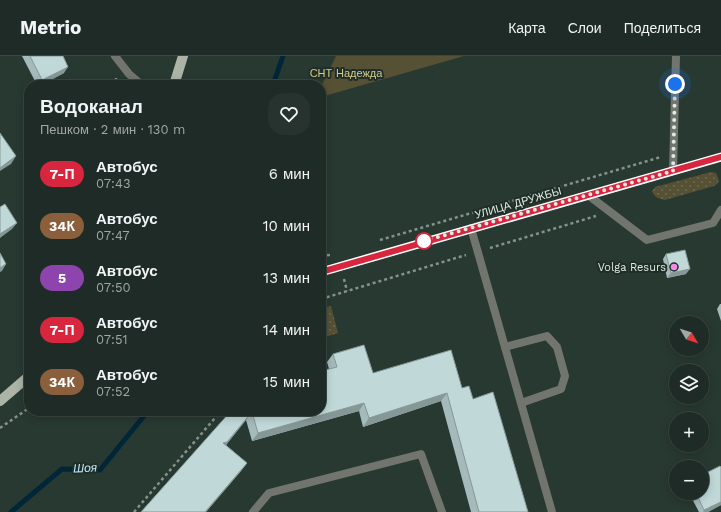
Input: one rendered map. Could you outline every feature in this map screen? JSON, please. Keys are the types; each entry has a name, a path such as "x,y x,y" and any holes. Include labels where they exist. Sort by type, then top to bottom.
{"main road":[{"path":"176,80 183,56"},
{"name":"УЛИЦА ДРУЖБЫ","path":"326,271 721,157"},
{"path":"0,401 24,380"}],"street":[{"path":"115,56 129,74 136,80"},
{"path":"673,171 676,56"},
{"path":"588,195 647,240 713,223 721,210"},
{"path":"472,228 552,512"},
{"path":"505,347 548,336 557,347 565,376 561,390 521,402"},
{"path":"253,512 269,494 421,454 442,512"}],"path":[{"path":"421,228 673,153"},
{"path":"0,428 24,411"},
{"path":"134,512 217,416"}],"green space":[{"name":"СНТ Надежда","path":"336,56 464,56 326,96 326,80 324,80"},
{"path":"711,172 716,173 719,181 714,186 665,200 654,195 652,191 655,187"},
{"path":"331,306 338,333 326,337 326,308"}],"building":[{"path":"30,56 63,56 68,67 42,80"},
{"path":"0,133 16,156 0,168"},
{"path":"5,204 17,223 0,234 0,207"},
{"path":"685,250 690,269 671,273 666,254"},
{"path":"0,253 6,264 0,268"},
{"path":"364,345 373,373 451,350 462,388 469,386 473,399 493,392 528,512 479,512 447,393 369,418 364,403 326,414 326,370 337,367 333,354"},
{"path":"227,416 249,416 227,442 223,443 247,463 205,512 141,512"},
{"path":"253,416 318,416 258,433"},
{"path":"720,466 721,467 721,502 704,510 699,500 709,500 709,472"}],"waterway":[{"name":"Шоя","path":"275,80 283,56"},
{"name":"Шоя","path":"11,512 62,469 100,470 144,416"}],"bus line":[{"name":"7-П","path":"326,271 721,157"}],"place":[{"name":"Volga Resurs","path":"674,267"}],"route":[{"path":"424,241 673,171 675,84"}]}
